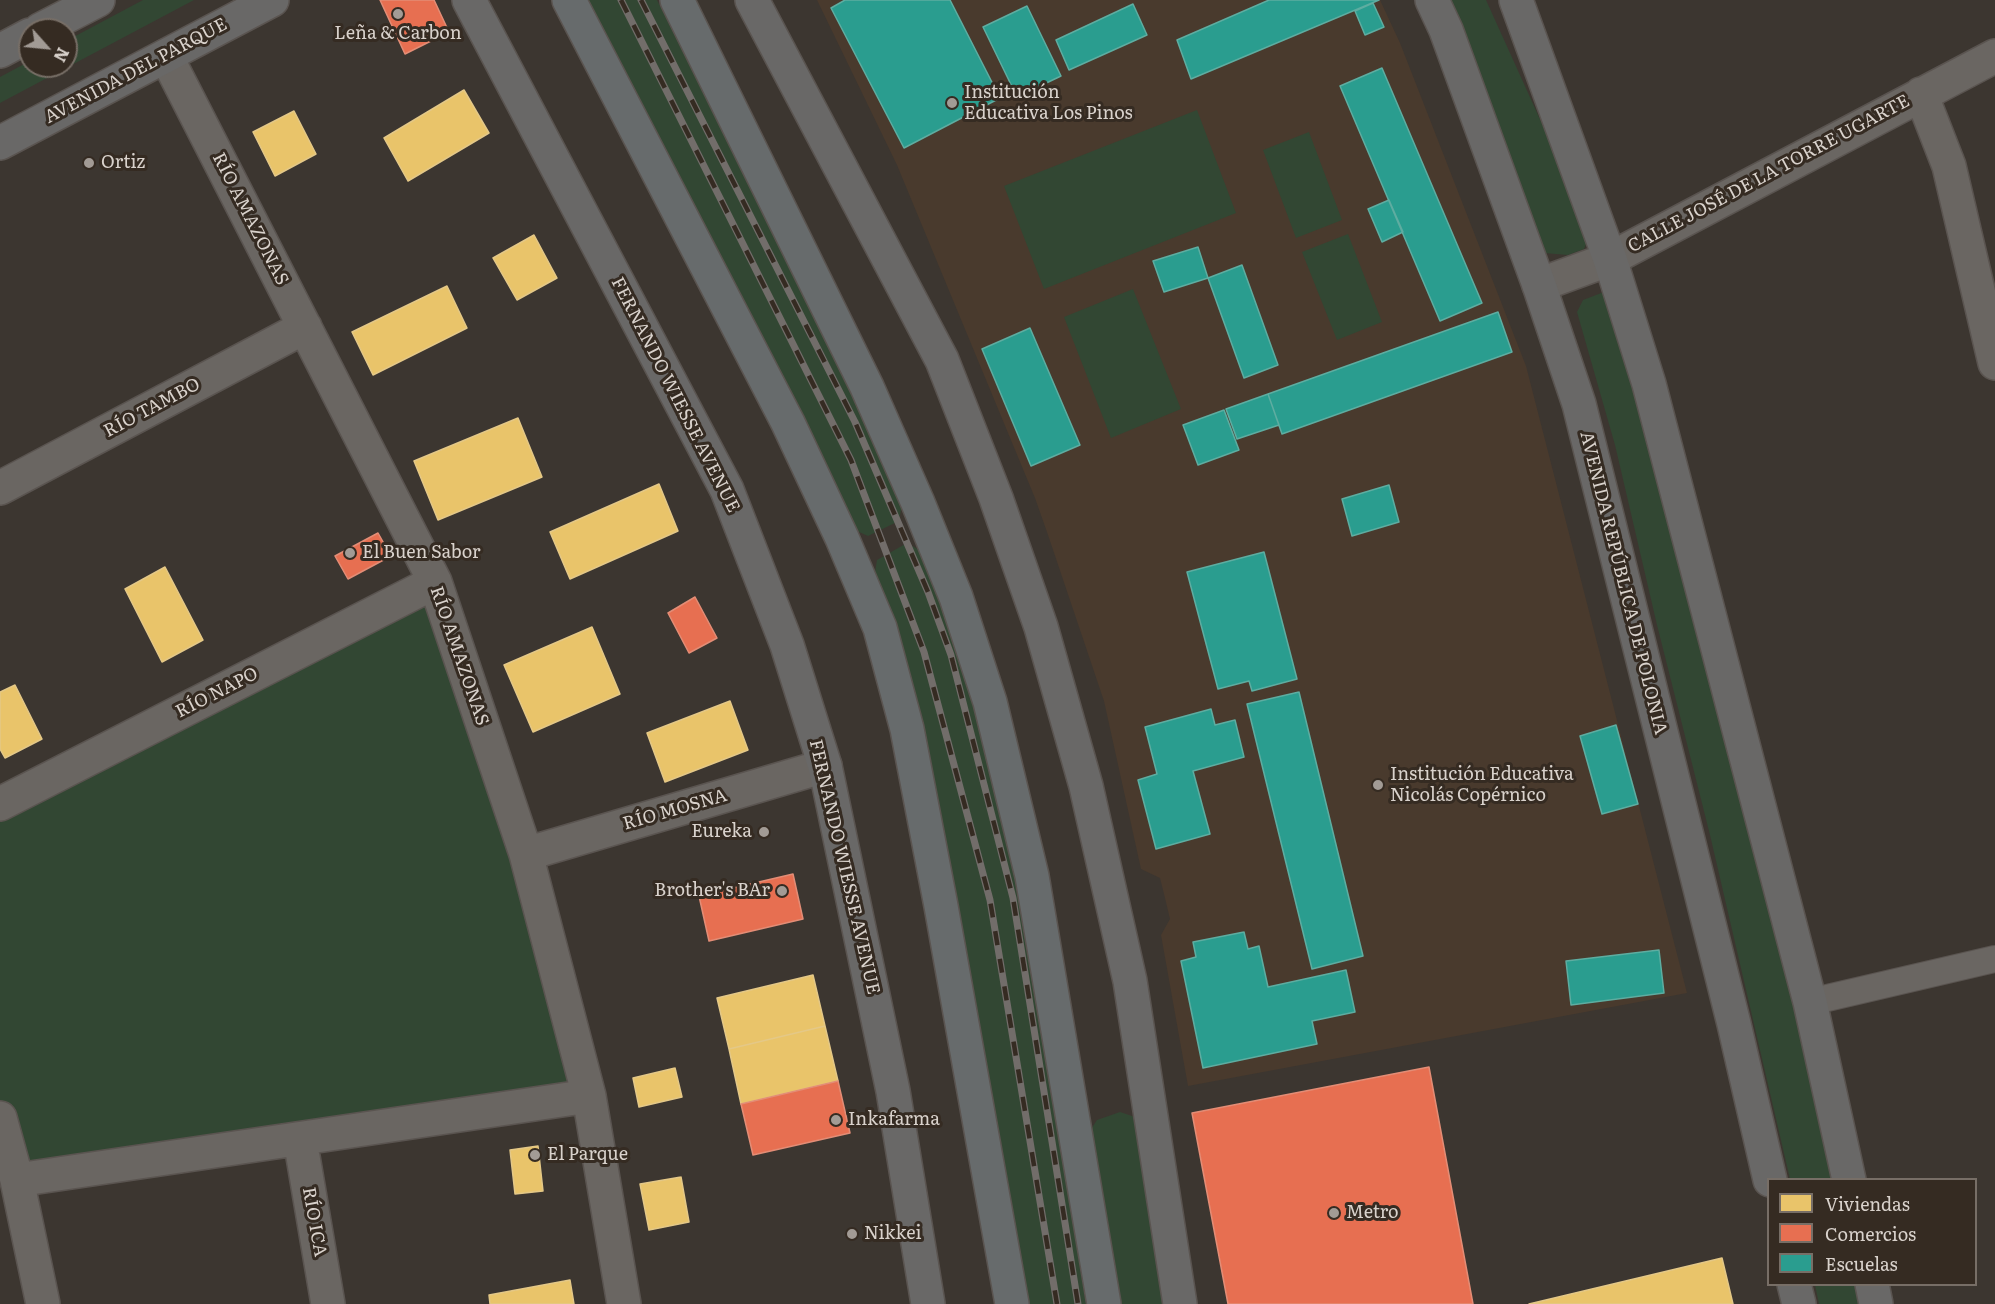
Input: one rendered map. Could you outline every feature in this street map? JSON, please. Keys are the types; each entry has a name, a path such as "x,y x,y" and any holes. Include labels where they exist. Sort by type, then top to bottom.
{"main road":[{"path":"63,18 98,0"},
{"name":"AVENIDA DEL PARQUE","path":"0,143 272,0"},
{"name":"FERNANDO WIESSE AVENUE","path":"469,0 727,490 787,645 825,766 892,1091 928,1304"},
{"path":"569,0 788,423 842,537 880,628 909,740 1012,1304"},
{"path":"677,0 867,387 957,597 990,702 1032,876 1104,1304"},
{"path":"752,0 942,360 996,498 1041,627 1086,786 1130,981 1180,1304"},
{"name":"AVENIDA REPÚBLICA DE POLONIA","path":"1432,0 1446,30 1539,285 1579,404 1734,1024 1770,1178"},
{"path":"1516,0 1610,259 1649,384 1810,1002 1849,1178"},
{"path":"0,51 18,41"},
{"path":"1794,1286 1799,1304"},
{"path":"1872,1286 1876,1304"}],"street":[{"name":"RÍO AMAZONAS","path":"166,56 435,582 525,854 589,1096 624,1304"},
{"name":"CALLE JOSÉ DE LA TORRE UGARTE","path":"1539,285 1610,259 1995,56"},
{"path":"1921,94 1949,166 1995,363"},
{"name":"RÍO TAMBO","path":"0,488 305,327"},
{"name":"RÍO NAPO","path":"0,804 435,582"},
{"name":"RÍO MOSNA","path":"525,854 825,766"},
{"path":"1810,1002 1995,959"},
{"path":"17,1180 589,1096"},
{"path":"0,1118 17,1180 43,1304"},
{"name":"RÍO ICA","path":"300,1139 328,1304"}],"shaded area":[{"path":"817,0 1380,0 1400,43 1526,366 1687,993 1188,1086 1161,935 1170,919 1160,878 1141,869 1104,701 1047,532 897,165"}],"green space":[{"path":"143,0 194,0 78,62 78,35"},
{"path":"584,0 657,0 851,390 902,504 899,521 868,536 857,531 801,412"},
{"path":"1438,0 1486,0 1591,232 1584,249 1568,255 1544,253"},
{"path":"18,67 18,78 47,78 0,103 0,77"},
{"path":"1197,110 1236,213 1044,289 1004,186"},
{"path":"1309,132 1342,220 1296,238 1263,150"},
{"path":"1348,234 1382,322 1337,340 1302,252"},
{"path":"1133,289 1181,409 1111,438 1064,317"},
{"path":"1604,292 1621,296 1838,1178 1790,1178 1710,835 1615,445 1577,312 1583,300"},
{"path":"907,543 923,552 942,596 974,707 1017,875 1086,1304 1025,1304 889,611 875,572 877,560"},
{"path":"435,582 589,1096 17,1180 0,1118 0,804"},
{"path":"1120,1112 1135,1117 1164,1304 1116,1304 1088,1134 1097,1120"},
{"path":"1815,1286 1863,1286 1868,1304 1819,1304"}],"building: Viviendas":[{"path":"464,90 489,133 408,181 384,138"},
{"path":"294,111 316,154 275,176 253,132"},
{"path":"534,235 557,278 517,300 493,258"},
{"path":"447,286 467,328 373,375 352,332"},
{"path":"518,418 542,477 438,520 414,461"},
{"path":"659,484 678,531 570,579 550,532"},
{"path":"165,567 203,640 162,662 125,589"},
{"path":"592,627 620,694 533,732 504,665"},
{"path":"15,685 42,739 5,758 0,749 0,692"},
{"path":"730,701 748,750 665,782 647,733"},
{"path":"813,975 825,1026 729,1049 717,998"},
{"path":"825,1026 838,1081 741,1104 729,1049"},
{"path":"675,1068 682,1097 639,1107 633,1078"},
{"path":"538,1146 543,1191 515,1194 510,1150"},
{"path":"681,1177 689,1222 649,1230 640,1184"},
{"path":"1722,1258 1733,1304 1529,1304"},
{"path":"570,1280 574,1304 490,1304 489,1295"}],"building: Comercios":[{"path":"380,0 434,0 449,32 405,54"},
{"path":"378,533 391,556 348,579 335,556"},
{"path":"695,597 717,638 689,653 668,613"},
{"path":"793,874 803,919 709,941 699,896"},
{"name":"Metro","path":"1429,1067 1473,1304 1228,1304 1192,1113"},
{"path":"838,1081 850,1133 753,1155 741,1104"}],"building: Escuelas":[{"path":"845,0 950,0 1000,98 904,148 831,8"},
{"path":"1269,0 1379,0 1191,79 1177,40"},
{"path":"1373,3 1384,27 1365,35 1355,11"},
{"path":"1133,4 1147,35 1069,70 1056,40"},
{"path":"1027,6 1061,76 1017,97 983,27"},
{"path":"1382,68 1482,303 1440,321 1340,86"},
{"path":"1389,200 1403,232 1382,242 1368,209"},
{"path":"1198,247 1208,278 1164,292 1153,261"},
{"path":"1242,265 1278,365 1244,378 1208,278"},
{"path":"1498,312 1512,352 1282,434 1268,394"},
{"path":"1030,328 1080,445 1031,466 982,349"},
{"path":"1268,394 1279,425 1237,439 1226,409"},
{"path":"1224,410 1239,450 1198,465 1183,425"},
{"path":"1389,485 1399,522 1352,536 1342,499"},
{"path":"1264,552 1297,679 1252,691 1249,681 1218,689 1187,572"},
{"path":"1299,692 1363,956 1312,969 1247,704"},
{"path":"1211,709 1215,725 1235,720 1244,757 1193,771 1210,834 1156,849 1138,780 1157,774 1145,727"},
{"path":"1616,725 1638,804 1602,814 1580,736"},
{"path":"1244,932 1248,949 1259,946 1268,987 1346,970 1355,1012 1312,1021 1317,1044 1203,1068 1181,961 1196,957 1193,942"},
{"path":"1659,950 1664,993 1571,1005 1566,961"}],"railway":[{"path":"621,0 851,460 924,652 990,900 1057,1304"},
{"path":"641,0 855,422 928,592 951,655 1013,898 1078,1304"}],"place":[{"name":"Leña & Carbon","path":"398,14"},
{"name":"Institución Educativa Los Pinos","path":"952,103"},
{"name":"Ortiz","path":"89,163"},
{"name":"El Buen Sabor","path":"350,553"},
{"name":"Institución Educativa Nicolás Copérnico","path":"1378,785"},
{"name":"Eureka","path":"764,832"},
{"name":"Brother's BAr","path":"782,891"},
{"name":"Inkafarma","path":"836,1120"},
{"name":"El Parque","path":"535,1155"},
{"name":"Metro","path":"1334,1213"},
{"name":"Nikkei","path":"852,1234"}]}
